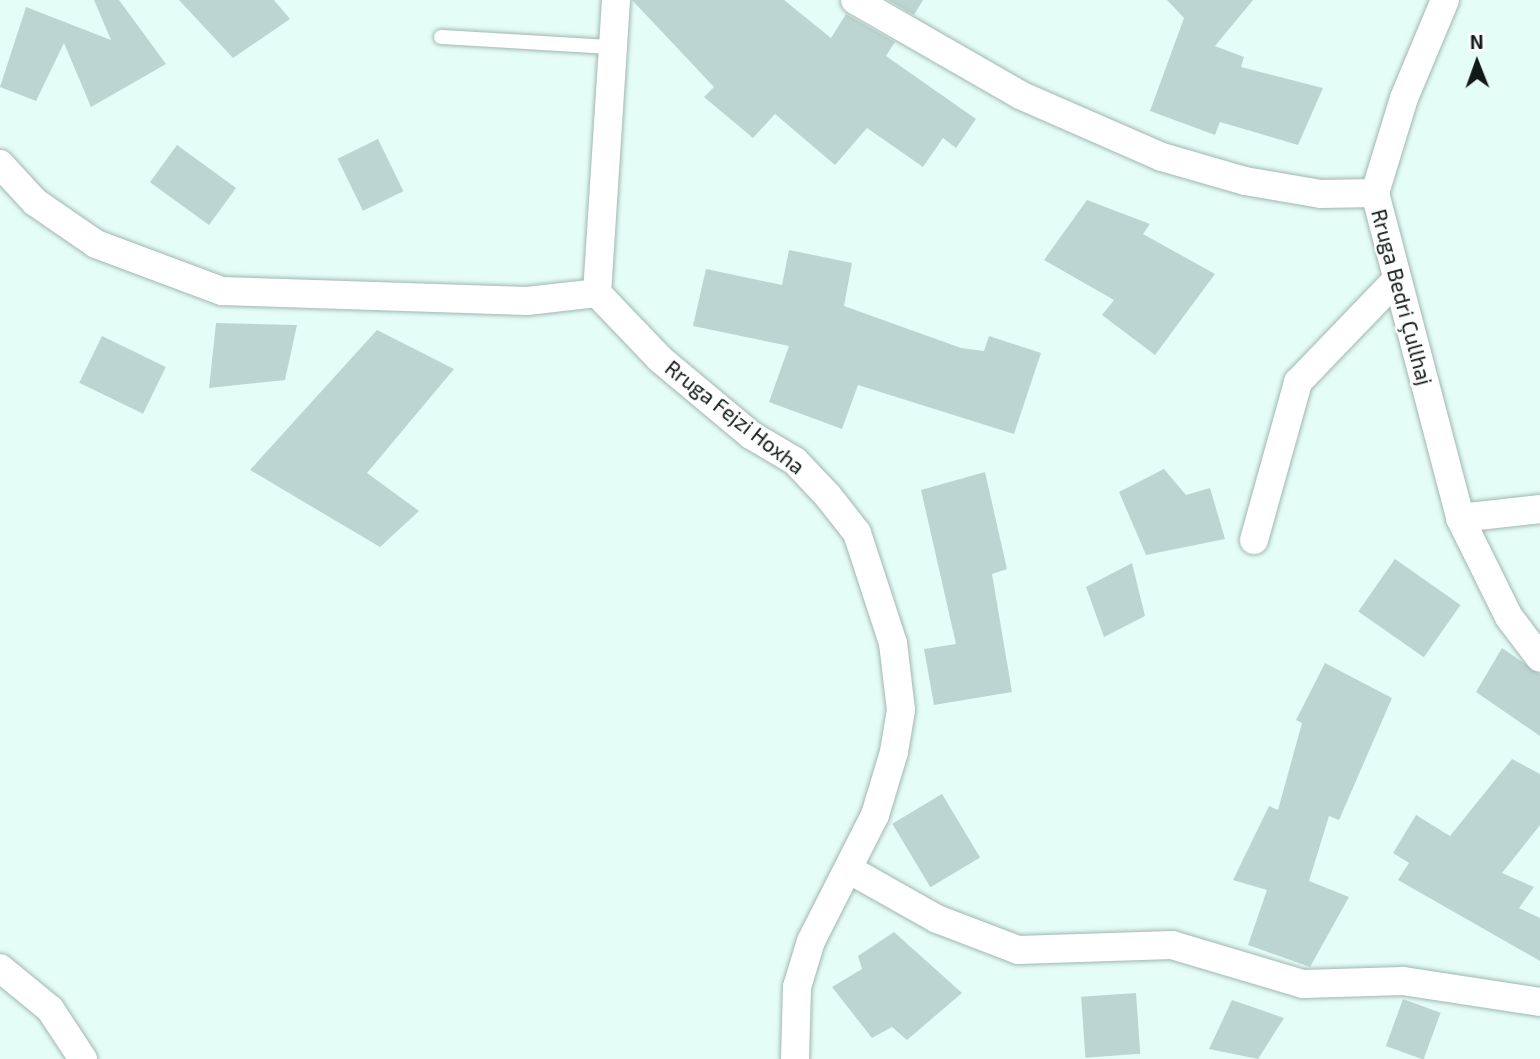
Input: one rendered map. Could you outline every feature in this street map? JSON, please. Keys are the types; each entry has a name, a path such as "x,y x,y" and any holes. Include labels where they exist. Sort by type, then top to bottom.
{"street":[{"path":"0,164 35,202 96,244 222,291 527,301 597,293 616,0"},
{"path":"855,0 896,10 1020,95 1162,157 1245,181 1321,194 1375,194"},
{"name":"Rruga Bedri Çullhaj","path":"1446,0 1404,98 1375,194 1460,518 1509,617 1540,658"},
{"path":"1254,540 1298,382 1397,279"},
{"name":"Rruga Fejzi Hoxha","path":"597,293 703,396 795,461 857,533 880,591 901,710 875,815 850,870 811,941 797,987 802,1055"},
{"path":"1460,518 1540,509"},
{"path":"850,870 937,919 1018,950 1172,945 1303,984 1403,981 1540,1002"},
{"path":"0,968 50,1009 83,1059"}],"lane":[{"path":"441,37 611,47"}],"building":[{"path":"94,0 119,0 166,64 91,107 64,43 36,101 0,87 26,7 111,40"},
{"path":"179,0 274,0 290,19 233,58"},
{"path":"632,0 784,0 831,38 846,14 895,42 886,56 976,119 956,148 943,138 923,167 867,128 835,165 775,114 753,138 704,97 714,87"},
{"path":"888,0 923,0 914,15"},
{"path":"1167,0 1253,0 1215,46 1244,57 1241,67 1323,88 1298,145 1220,122 1215,135 1150,111 1184,18"},
{"path":"378,139 403,191 363,211 338,159"},
{"path":"177,145 236,188 209,225 150,182"},
{"path":"1087,200 1150,224 1143,234 1215,274 1155,355 1102,315 1114,300 1044,260"},
{"path":"789,250 852,263 844,306 961,348 984,351 989,336 1041,353 1014,434 858,385 842,429 769,402 789,346 693,326 706,269 782,285"},
{"path":"216,323 297,325 285,380 209,388"},
{"path":"377,330 454,369 367,473 419,511 380,547 250,470"},
{"path":"102,336 166,367 143,414 79,383"},
{"path":"1164,469 1186,495 1210,488 1225,539 1146,555 1119,492"},
{"path":"985,472 1007,569 992,574 1012,692 934,705 924,649 956,644 921,490"},
{"path":"1395,559 1461,605 1424,657 1358,611"},
{"path":"1132,563 1145,616 1104,637 1086,587"},
{"path":"1502,648 1540,674 1540,736 1476,692"},
{"path":"1325,663 1392,698 1339,820 1329,816 1309,881 1349,897 1310,967 1248,945 1267,890 1233,880 1269,806 1278,810 1302,723 1296,720"},
{"path":"1512,759 1540,774 1540,825 1502,873 1534,887 1519,908 1540,918 1540,961 1398,880 1409,863 1393,853 1416,815 1450,836"},
{"path":"942,794 980,857 930,887 892,824"},
{"path":"894,932 962,993 907,1040 892,1027 872,1038 832,987 862,969 858,956"},
{"path":"1136,993 1140,1054 1085,1058 1081,997"},
{"path":"1403,999 1441,1013 1424,1059 1386,1046"},
{"path":"1232,1000 1284,1018 1258,1059 1209,1049"}]}
